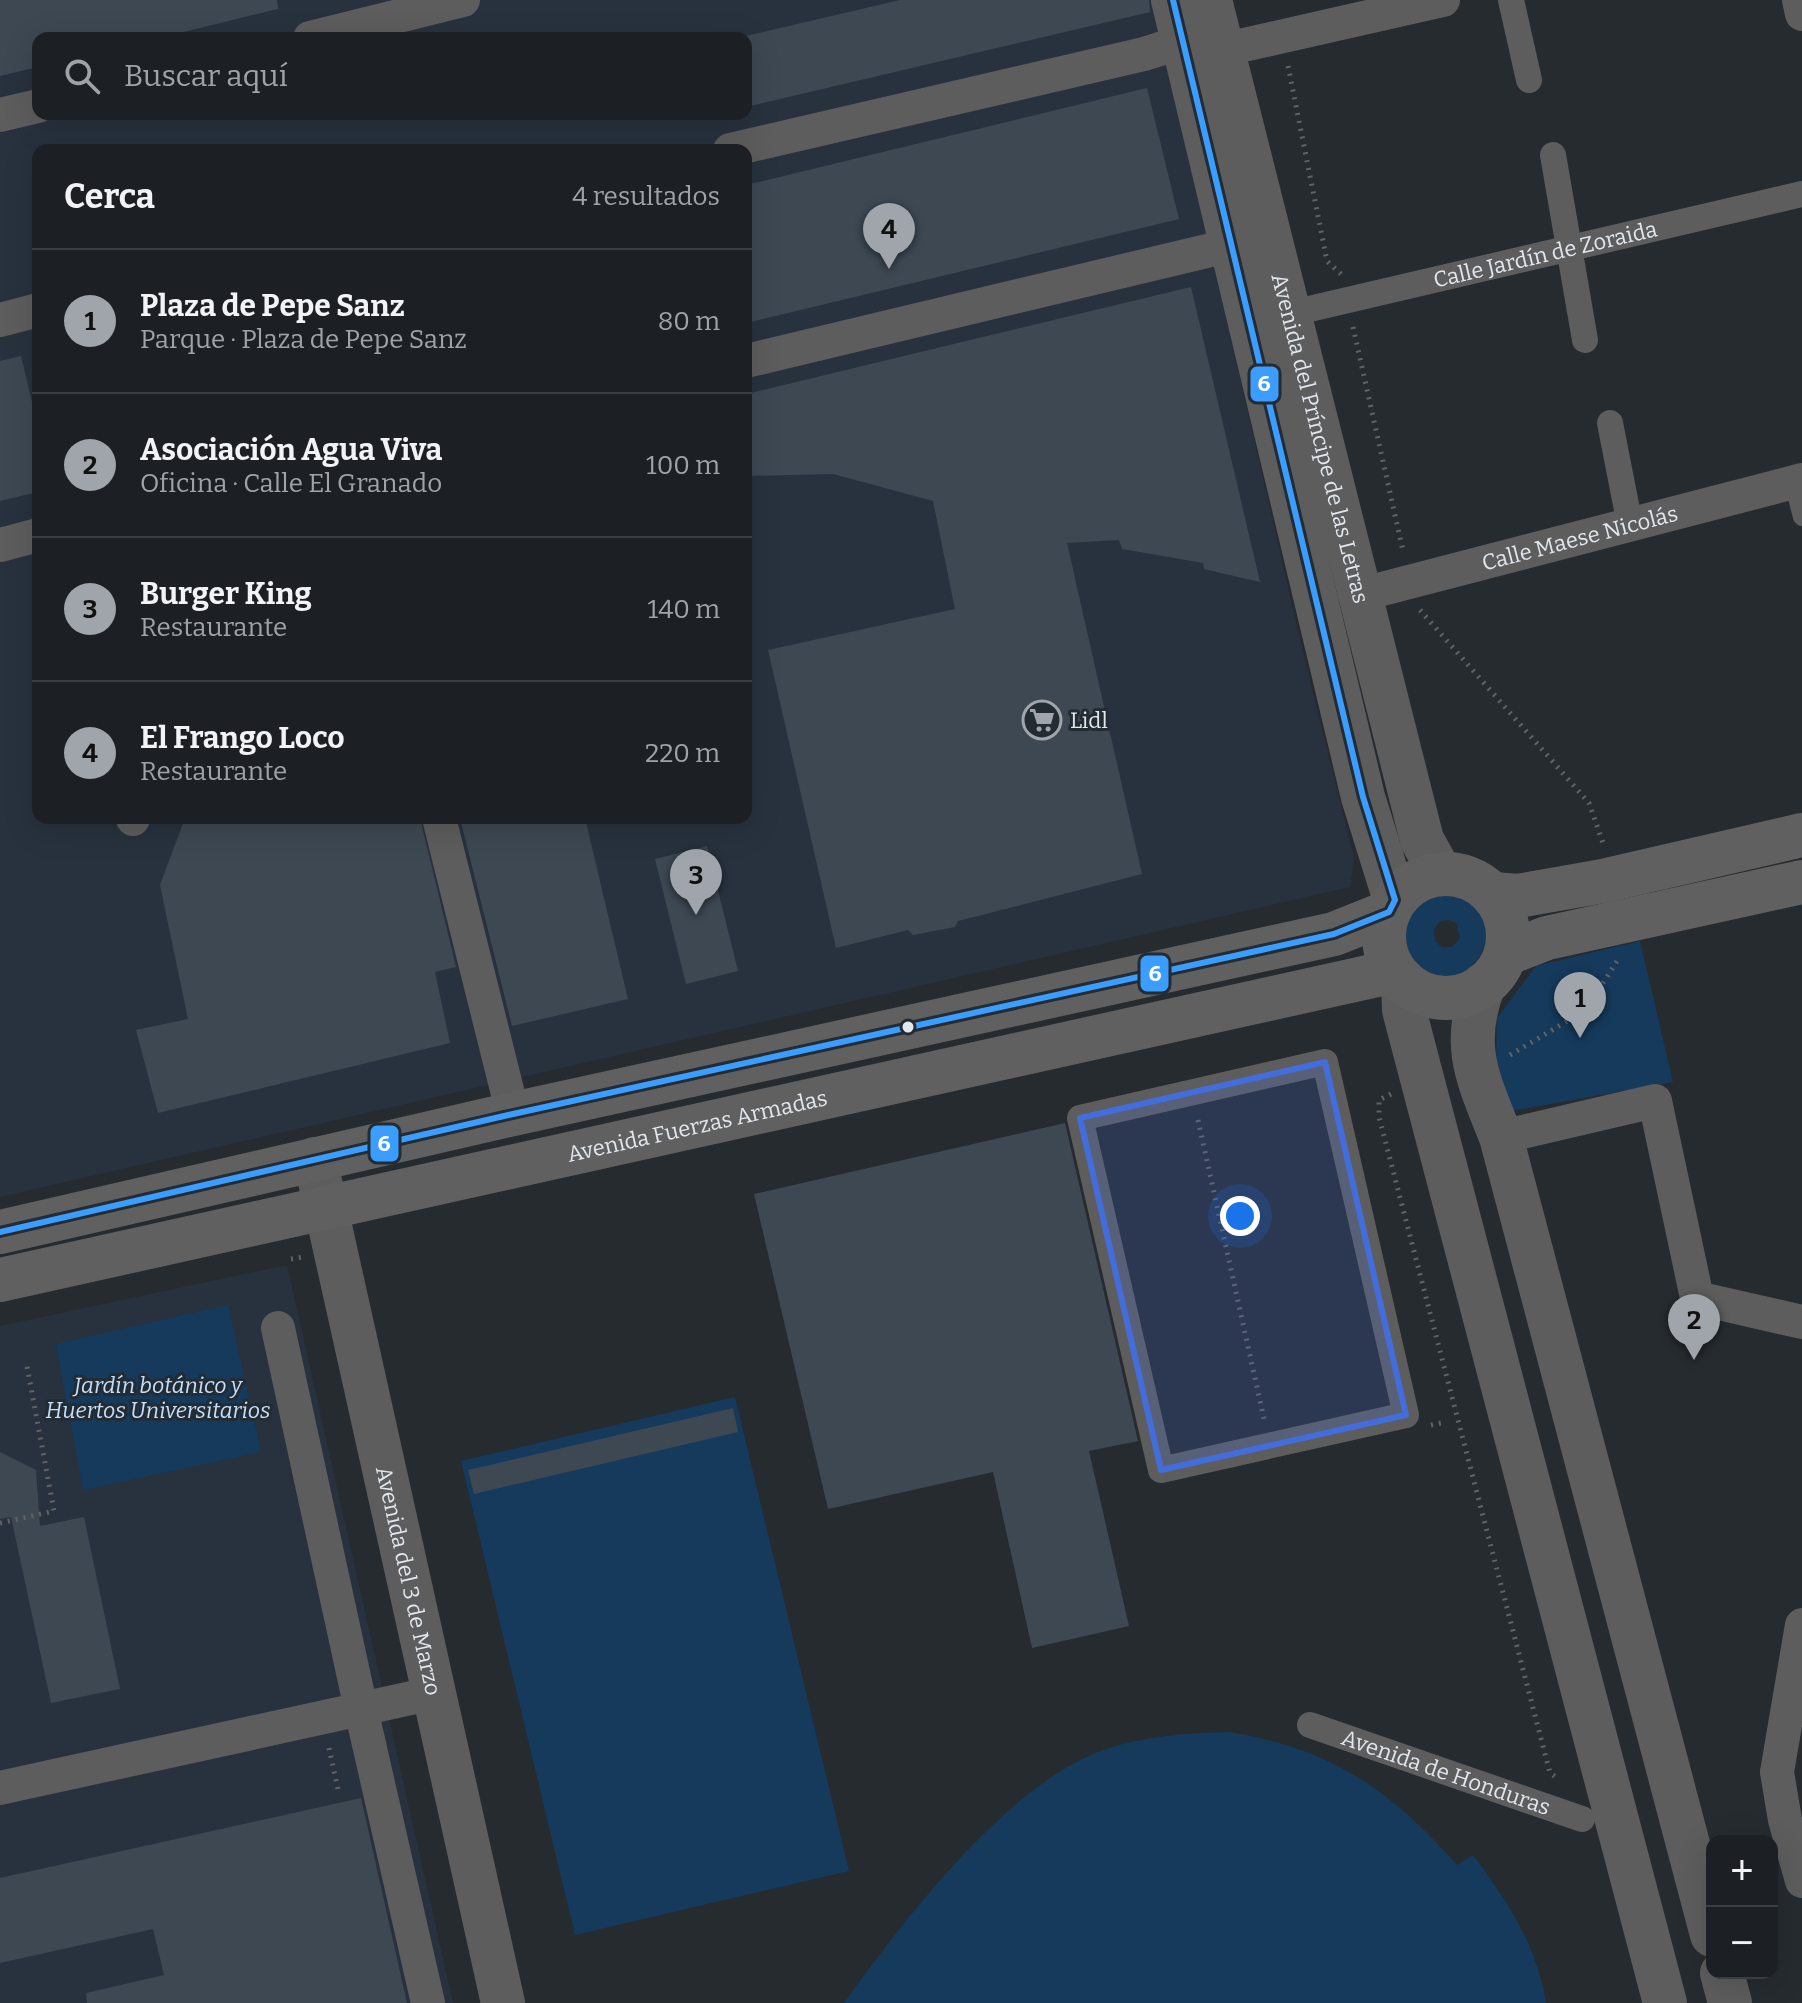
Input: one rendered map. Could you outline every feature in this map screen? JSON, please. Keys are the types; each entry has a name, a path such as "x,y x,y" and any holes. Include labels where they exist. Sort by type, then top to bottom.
{"main road":[{"path":"1493,894 1518,896 1603,881 1802,835"},
{"path":"0,1232 513,1114 1334,934 1392,906 1415,882 1441,874 1469,878 1493,894 1505,916 1495,969"},
{"path":"1392,906 1384,942 1399,976 1421,992 1443,997 1464,995 1495,969 1547,938 1802,882"},
{"name":"Avenida Fuerzas Armadas","path":"0,1280 1399,976"}],"street":[{"path":"334,32 463,0"},
{"name":"Avenida del Príncipe de las Letras","path":"1210,0 1192,31 1232,245 1363,797 1392,906"},
{"path":"752,145 1144,54 1192,31 1443,0"},
{"path":"1511,0 1529,80"},
{"path":"1799,0 1802,14"},
{"name":"Avenida del Príncipe de las Letras","path":"1192,31 1288,314 1422,840 1441,874"},
{"path":"0,115 32,107"},
{"path":"1553,155 1585,340"},
{"name":"Calle Jardín de Zoraida","path":"1288,314 1802,194"},
{"path":"752,360 1232,245"},
{"path":"0,320 32,312"},
{"path":"1610,423 1630,525"},
{"name":"Calle Maese Nicolás","path":"1359,595 1798,481"},
{"path":"0,545 32,537"},
{"path":"440,824 513,1114"},
{"path":"1495,969 1473,1012 1470,1033 1480,1085 1501,1137 1706,1912"},
{"path":"1399,976 1404,1010 1665,2003"},
{"path":"1325,1062 1406,1415 1270,1446 1161,1470 1080,1118 1325,1062"},
{"path":"1501,1137 1655,1101 1697,1298 1802,1322"},
{"name":"Avenida del 3 de Marzo","path":"315,1159 503,2003"},
{"path":"278,1328 428,2003"},
{"path":"1802,1625 1777,1772 1793,1820 1802,1881"},
{"path":"0,1788 434,1693"},
{"name":"Avenida de Honduras","path":"1310,1725 1582,1819"},
{"path":"1724,1979 1730,2003"}],"lane":[{"path":"1798,481 1802,517"}],"path":[{"path":"1192,1093 1270,1446"},
{"path":"0,1523 54,1511 26,1361"},
{"path":"1417,1428 1446,1422"}],"highlighted area":[{"path":"1325,1062 1406,1415 1161,1470 1080,1118"}],"shaded area":[{"path":"0,0 1153,0 1302,648 1354,858 1350,887 0,1197"},
{"path":"287,1265 453,2003 0,2003 0,1326"}],"green space":[{"path":"1445,893 1472,900 1485,916 1487,935 1481,954 1467,970 1450,978 1431,975 1412,957 1406,942 1408,920 1413,910 1430,897","holes":["1448,920 1456,923 1460,938 1452,947 1442,947 1435,941 1434,930 1439,922"]},
{"path":"1640,941 1673,1082 1511,1111 1496,1058 1497,1018 1536,966"},
{"name":"Jardín botánico y Huertos Universitarios","path":"228,1305 261,1452 83,1490 56,1344"},
{"path":"735,1397 849,1871 575,1935 461,1461"},
{"path":"1229,1732 1265,1739 1328,1761 1356,1776 1407,1814 1457,1865 1473,1855 1519,1924 1536,1962 1546,2003 844,2003 926,1896 994,1824 1030,1793 1066,1768 1118,1745 1165,1736"}],"building":[{"path":"0,0 277,0 278,9 184,32 32,32 32,68 0,76"},
{"path":"900,0 1149,0 1150,12 752,106 752,35"},
{"path":"1147,88 1179,219 752,322 752,184"},
{"path":"1191,287 1260,582 1204,569 1203,563 1122,549 1119,540 1067,543 1142,874 958,921 955,927 913,935 908,930 836,948 768,650 955,609 933,501 833,474 752,476 752,393"},
{"path":"21,356 32,402 32,493 0,501 0,361"},
{"path":"183,824 421,824 456,967 435,972 450,1043 158,1113 136,1030 188,1019 160,885"},
{"path":"462,824 586,824 628,999 512,1026"},
{"path":"707,846 738,971 686,984 655,859"},
{"path":"1065,1123 1138,1441 1089,1451 1129,1626 1032,1648 993,1472 828,1509 754,1194"},
{"path":"733,1408 738,1432 474,1494 468,1470"},
{"path":"0,1452 36,1470 40,1526 84,1517 120,1689 51,1703 11,1517 0,1519"},
{"path":"361,1798 407,2003 87,2003 86,1993 164,1975 153,1929 0,1963 0,1878"}],"transit line":[{"name":"6","path":"0,1232 513,1114 1334,934 1389,912 1395,900 1363,797 1173,0"}],"place":[{"name":"El Frango Loco","path":"889,269"},
{"name":"Lidl","path":"1042,720"},
{"name":"Burger King","path":"696,915"},
{"name":"Plaza de Pepe Sanz","path":"1580,1038"},
{"name":"Asociación Agua Viva","path":"1694,1360"}]}
